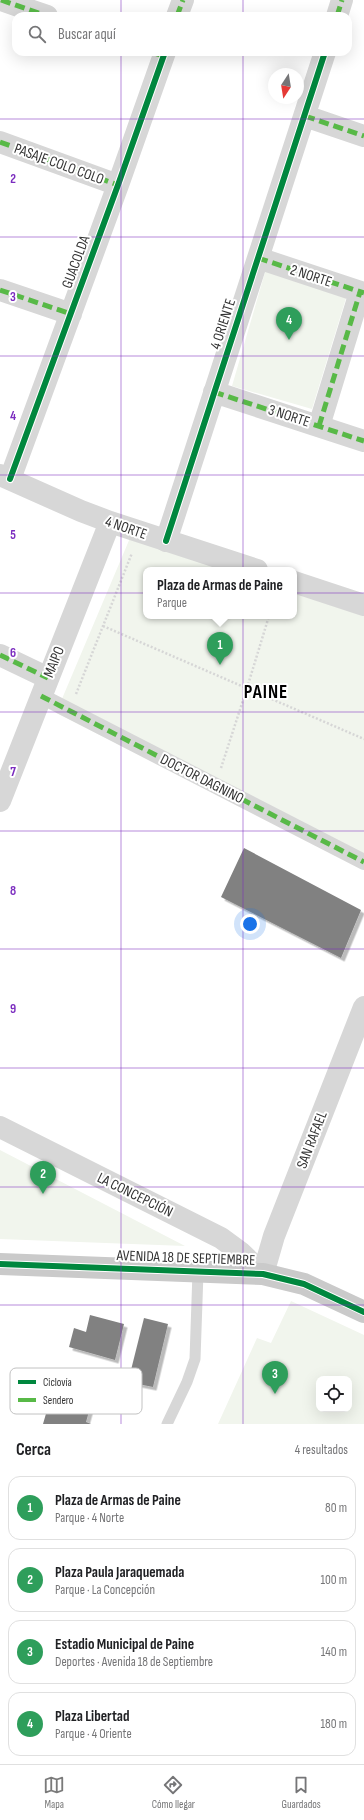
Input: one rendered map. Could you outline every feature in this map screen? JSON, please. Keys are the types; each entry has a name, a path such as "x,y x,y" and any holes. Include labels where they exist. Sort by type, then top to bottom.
{"main road":[{"name":"AVENIDA 18 DE SEPTIEMBRE","path":"0,1264 263,1274 304,1284 364,1312"}],"street":[{"path":"1,0 36,12"},
{"path":"178,12 183,0"},
{"path":"338,12 342,0"},
{"name":"GUACOLDA","path":"5,477 71,314 118,185 159,56"},
{"name":"4 ORIENTE","path":"166,541 325,56"},
{"path":"305,116 364,136"},
{"name":"PASAJE COLO COLO","path":"0,142 118,185"},
{"name":"2 NORTE","path":"258,258 362,292"},
{"path":"0,290 71,314"},
{"path":"319,426 362,292"},
{"name":"3 NORTE","path":"214,392 364,441"},
{"name":"4 NORTE","path":"5,477 81,512 248,567"},
{"name":"MAIPO","path":"0,801 110,522"},
{"path":"297,583 364,605"},
{"path":"0,655 44,687"},
{"name":"DOCTOR DAGNINO","path":"44,687 70,712 364,862"},
{"name":"SAN RAFAEL","path":"263,1274 274,1236 364,1007"},
{"name":"LA CONCEPCIÓN","path":"0,1127 221,1238 240,1252 263,1274"}],"lane":[{"path":"167,1424 187,1382 195,1359 198,1272"}],"path":[{"path":"70,712 132,553"},
{"path":"215,785 268,619"},
{"path":"103,626 364,739"}],"shaded area":[{"path":"266,269 347,295 312,409 232,386"},
{"path":"130,538 216,567 143,567 143,619 297,619 297,594 364,616 364,867 56,713"},
{"path":"0,1150 185,1246 0,1239"},
{"path":"291,1301 364,1335 364,1424 218,1424 257,1338 271,1343"}],"building":[{"path":"244,848 361,910 341,958 221,897"},
{"path":"90,1315 124,1324 115,1360 69,1347 74,1328 86,1332"},
{"path":"144,1318 168,1324 153,1387 142,1385 142,1368 132,1368"},
{"path":"46,1414 88,1414 86,1422 91,1424 43,1424"}],"marked path":[{"path":"1,0 36,12"},
{"path":"178,12 183,0"},
{"path":"338,12 342,0"},
{"path":"305,116 364,136"},
{"path":"0,142 118,185"},
{"path":"258,258 364,293"},
{"path":"0,290 71,314"},
{"path":"319,426 360,292"},
{"path":"214,392 364,441"},
{"path":"0,655 48,678"},
{"path":"41,696 364,862"}],"cycle path":[{"path":"10,479 164,56"},
{"path":"166,541 324,56"},
{"path":"0,1264 263,1274 304,1284 364,1312"}],"place":[{"name":"Plaza Libertad","path":"289,340"},
{"name":"Plaza de Armas de Paine","path":"220,665"},
{"name":"Plaza Paula Jaraquemada","path":"43,1194"},
{"name":"Estadio Municipal de Paine","path":"275,1394"}],"district":[{"name":"PAINE","path":"266,692"}]}
